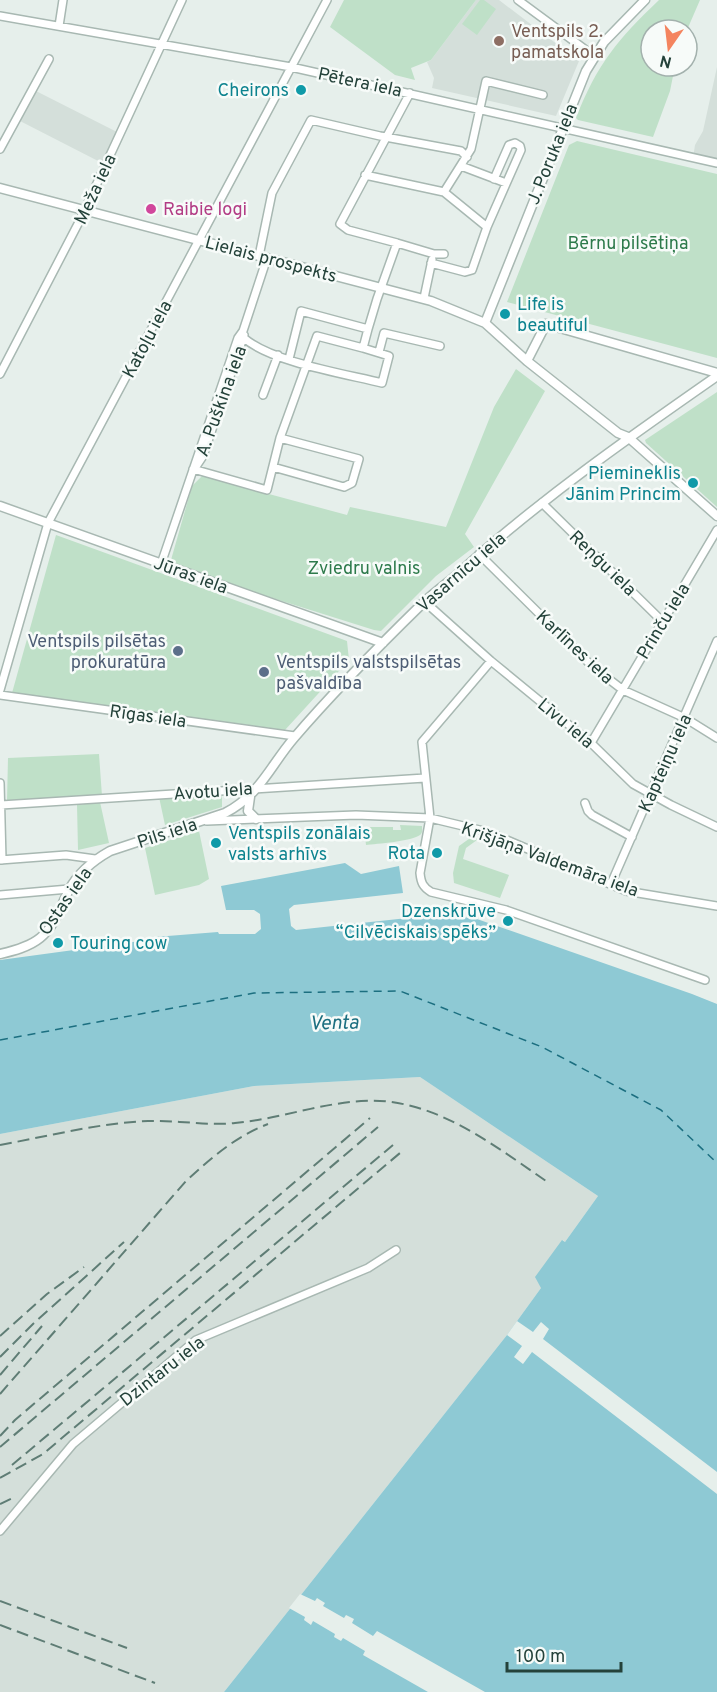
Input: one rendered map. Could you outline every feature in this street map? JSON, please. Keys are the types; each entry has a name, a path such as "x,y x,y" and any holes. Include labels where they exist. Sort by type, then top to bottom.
{"street":[{"path":"59,26 63,0"},
{"name":"Meža iela","path":"0,374 85,210 182,0"},
{"name":"Katoļu iela","path":"0,693 48,523 327,0"},
{"path":"518,0 594,56"},
{"name":"J. Poruka iela","path":"485,323 586,71 594,56 622,22 645,0"},
{"name":"Pētera iela","path":"0,16 291,67 717,163"},
{"path":"0,149 49,59"},
{"path":"444,192 471,148 486,81 543,95"},
{"path":"410,93 340,224 342,228 348,230 434,254 444,254"},
{"name":"A. Puškina iela","path":"161,564 194,469 203,456 244,334 263,257 272,193 311,120 387,136"},
{"path":"387,136 462,151 467,157"},
{"path":"431,263 465,272 472,270 487,226 521,150 520,146 515,143 509,145 494,179"},
{"path":"461,166 506,183"},
{"path":"365,175 444,192 487,226"},
{"name":"Lielais prospekts","path":"0,188 424,298 458,310 485,323 527,361 618,433 628,437 717,516"},
{"path":"363,348 397,243"},
{"path":"424,298 434,254"},
{"path":"289,359 301,311 369,329"},
{"path":"527,361 546,324 717,374"},
{"path":"379,352 384,333 440,346"},
{"path":"194,469 267,490 280,438 307,365 317,336 389,356 382,383 307,365 289,359 251,344 244,334"},
{"path":"263,395 278,355"},
{"name":"Vasarnīcu iela","path":"239,806 258,788 295,736 425,602 542,503 628,437 717,374"},
{"path":"273,467 344,487 352,483 359,459 280,438"},
{"name":"Reņģu iela","path":"542,503 663,622"},
{"name":"Jūras iela","path":"0,506 383,643"},
{"name":"Prinču iela","path":"591,743 717,530"},
{"name":"Karlīnes iela","path":"479,554 593,668 623,690 685,717 717,738"},
{"name":"Līvu iela","path":"425,602 491,661 591,743 633,784 717,827"},
{"name":"Kapteiņu iela","path":"611,884 717,641"},
{"path":"491,661 422,742 430,818 420,873 424,888 431,892 506,910 705,980"},
{"name":"Rīgas iela","path":"0,693 295,736"},
{"name":"Avotu iela","path":"1,805 425,778"},
{"path":"0,783 1,860 66,855 96,859"},
{"path":"250,797 248,811 256,819"},
{"path":"585,802 588,812 592,815 632,837"},
{"name":"Pils iela","path":"96,859 110,851 203,821 239,806"},
{"name":"Krišjāņa Valdemāra iela","path":"203,821 356,815 430,818 488,832 632,892 717,906"},
{"name":"Ostas iela","path":"0,954 39,939 61,911 69,889 96,859"},
{"path":"0,895 69,889"},
{"name":"Dzintaru iela","path":"0,1531 73,1444 196,1340 368,1268 396,1250"}],"shaded area":[{"name":"Ventspils 2. pamatskola","path":"476,0 499,0 579,61 556,116 432,88 434,78 427,62 431,60"},
{"path":"717,67 717,163 693,158 695,145 703,131"},
{"path":"36,91 117,132 102,163 20,121"},
{"path":"420,1077 598,1196 565,1242 563,1240 541,1288 507,1335 224,1692 0,1692 0,1134 254,1086"}],"green space":[{"path":"344,0 476,0 431,60 411,68 415,80 395,75 330,27"},
{"path":"480,0 484,0 496,9 477,35 462,24"},
{"path":"659,0 700,0 692,18 641,18"},
{"path":"639,20 639,78 673,78 653,137 576,118 601,67"},
{"name":"Bērnu pilsētiņa","path":"577,141 717,174 717,358 507,302 569,145"},
{"name":"Zviedru valnis","path":"516,369 545,391 465,534 474,547 436,576 381,631 215,580 169,562 192,486 202,476 347,515 350,507 446,527 494,407"},
{"path":"717,392 717,507 645,440"},
{"path":"56,535 347,641 349,660 285,730 12,693"},
{"path":"99,754 102,796 7,801 8,758"},
{"path":"222,792 222,807 165,825 159,797"},
{"path":"100,802 109,843 78,850 77,805"},
{"path":"400,825 422,826 422,832 410,839 366,845 364,827 393,827 393,830 401,830"},
{"path":"199,831 209,879 199,885 155,895 145,848"},
{"path":"473,836 477,840 466,848 463,859 509,875 500,898 454,883 453,873 459,846"}],"water":[{"name":"Venta","path":"345,863 361,874 399,866 403,893 294,905 289,909 291,926 296,930 417,917 418,914 474,918 717,1004 717,1692 224,1692 507,1335 541,1288 535,1277 562,1240 565,1242 598,1196 420,1077 254,1086 0,1134 0,960 155,939 155,937 218,932 219,934 255,934 261,929 260,914 254,910 226,910 221,886"}],"pier":[{"path":"517,1321 533,1332 541,1322 549,1329 543,1339 717,1472 717,1494 532,1352 523,1364 514,1357 522,1346 507,1335"},
{"path":"300,1594 315,1601 317,1598 325,1603 323,1606 344,1618 346,1615 354,1619 352,1623 373,1636 377,1631 485,1692 428,1692 363,1655 365,1651 343,1638 341,1641 334,1637 335,1634 313,1621 311,1625 304,1620 305,1617 289,1608"}],"ferry route":[{"path":"0,1040 254,993 400,991 542,1047 661,1110 717,1163"}],"railway":[{"path":"0,1145 130,1122 235,1123 345,1103 387,1102 413,1106 461,1126 506,1153 549,1183"},
{"path":"0,1436 15,1420 370,1118"},
{"path":"0,1394 186,1181 235,1141 268,1124"},
{"path":"0,1447 378,1127"},
{"path":"12,1465 393,1145"},
{"path":"0,1478 43,1454 400,1153"},
{"path":"0,1357 124,1242"},
{"path":"0,1336 47,1294 84,1267"},
{"path":"0,1375 42,1326"},
{"path":"0,1504 15,1497"},
{"path":"0,1601 127,1648"},
{"path":"0,1625 155,1683"}],"place":[{"name":"Ventspils 2. pamatskola","path":"499,41"},
{"name":"Cheirons","path":"301,90"},
{"name":"Raibie logi","path":"151,209"},
{"name":"Life is beautiful","path":"505,314"},
{"name":"Piemineklis Jānim Princim","path":"693,483"},
{"name":"Ventspils pilsētas prokuratūra","path":"178,651"},
{"name":"Ventspils valstspilsētas pašvaldība","path":"264,672"},
{"name":"Ventspils zonālais valsts arhīvs","path":"216,843"},
{"name":"Rota","path":"437,853"},
{"name":"Dzenskrūve “Cilvēciskais spēks”","path":"508,921"},
{"name":"Touring cow","path":"58,943"}]}
